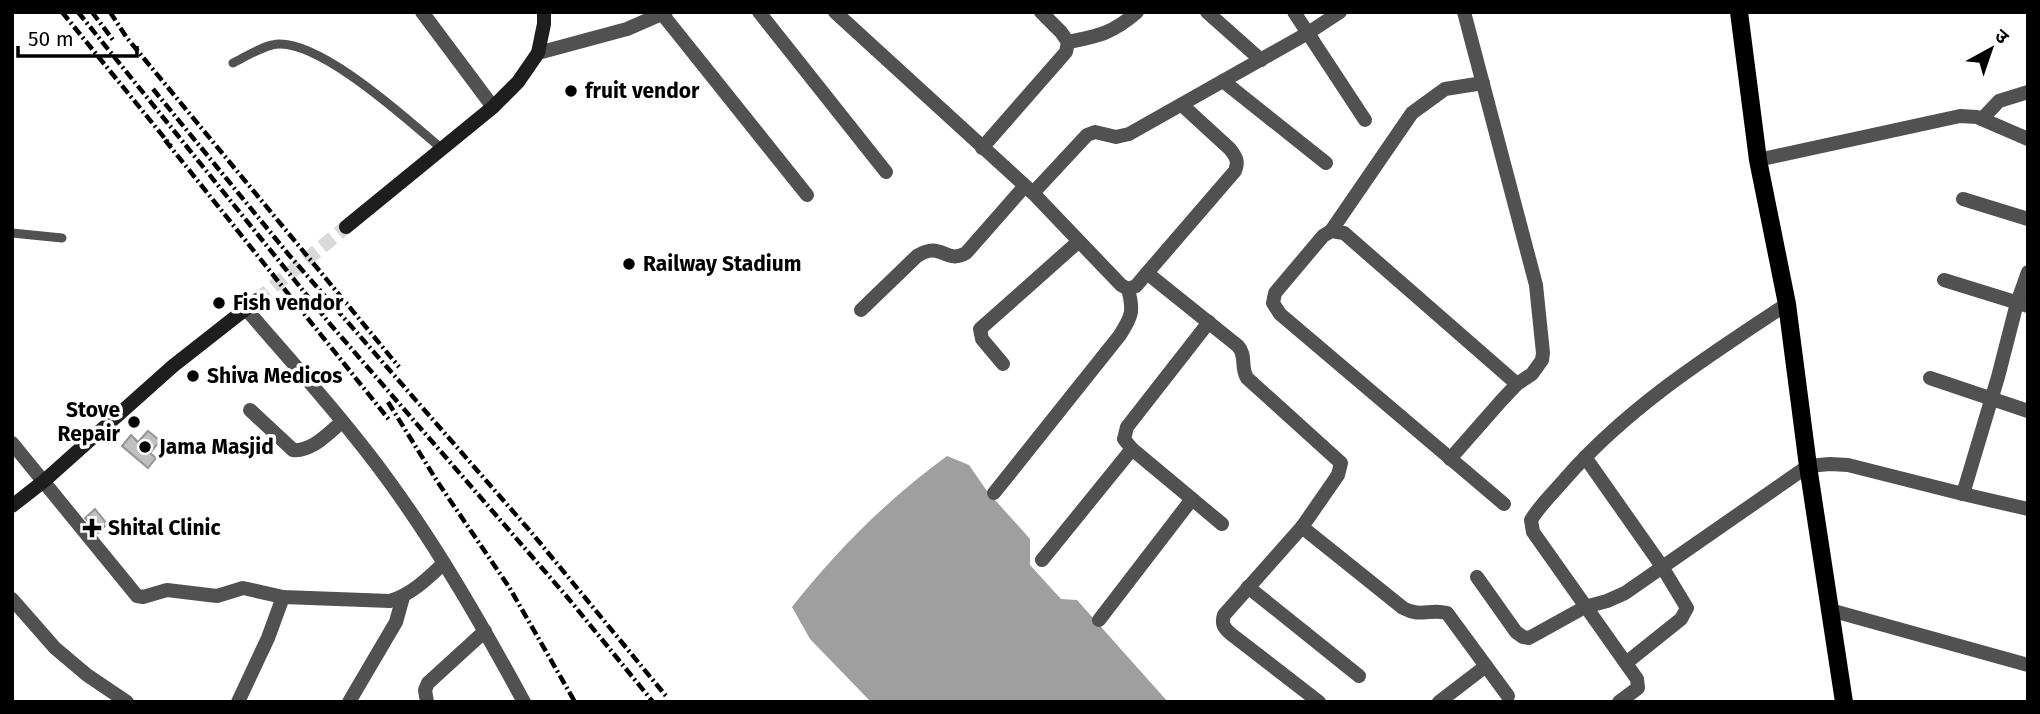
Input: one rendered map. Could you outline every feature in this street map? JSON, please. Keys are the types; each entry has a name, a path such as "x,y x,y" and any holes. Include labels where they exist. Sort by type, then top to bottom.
{"main road":[{"path":"1739,12 1758,160 1787,304 1808,466 1844,702"}],"street":[{"path":"422,12 493,107"},
{"path":"346,227 493,107 519,82 538,53 544,12"},
{"path":"759,12 886,172"},
{"path":"982,148 1066,52 1068,42 1041,12"},
{"path":"1068,42 1118,29 1137,12"},
{"path":"1207,12 1261,60"},
{"path":"1294,12 1365,120"},
{"path":"861,310 917,256 927,250 935,249 952,257 966,253 1087,135 1095,132 1116,137 1129,134 1308,33 1340,12"},
{"path":"1450,459 1517,384 1532,374 1542,360 1536,285 1464,12"},
{"path":"837,13 1029,190 1078,242 1128,289 1132,305 1131,319 994,493"},
{"path":"538,53 627,29 664,14 807,195"},
{"path":"1223,81 1326,163"},
{"path":"1483,83 1445,89 1412,113 1331,231 1322,236 1275,293 1273,303 1280,314 1504,504"},
{"path":"1982,119 1998,101 2028,92"},
{"path":"1128,289 1136,286 1235,171 1238,164 1237,157 1230,149 1182,105"},
{"path":"1758,160 1960,116 1982,119 2028,139"},
{"path":"1963,199 2028,219"},
{"path":"1331,231 1344,233 1517,384"},
{"path":"1003,364 982,339 980,329 1078,242"},
{"path":"1963,494 2022,305 2028,272"},
{"path":"1147,273 1242,351 1243,371 1247,378 1340,460 1342,466 1338,475 1302,527 1224,615 1223,625 1319,702"},
{"path":"1944,280 2022,305"},
{"path":"12,506 44,481 173,366 251,304 391,484 485,631 524,702"},
{"path":"1619,702 1638,685 1637,679 1538,539 1531,520 1585,457 1611,432 1684,372 1787,304"},
{"path":"1209,322 1127,426 1124,439 1132,449 1222,524"},
{"path":"1930,377 2028,411"},
{"path":"250,410 292,450 301,451 309,447 342,422"},
{"path":"12,443 137,596 143,597 167,590 217,596 243,588 283,597 390,601 403,597 444,564"},
{"path":"1042,560 1132,449"},
{"path":"1585,457 1661,565 1685,603 1687,612 1626,663"},
{"path":"1477,577 1516,632 1523,637 1536,635 1585,607 1625,593 1661,565 1808,466 1848,465 2028,509"},
{"path":"1099,620 1192,499"},
{"path":"1302,527 1403,608 1417,614 1441,611 1447,613 1508,696"},
{"path":"1248,587 1359,676"},
{"path":"238,702 268,638 283,597"},
{"path":"349,702 396,622 403,597"},
{"path":"12,599 55,648 87,675 127,702"},
{"path":"1830,610 2028,664"},
{"path":"426,700 425,690 428,683 485,631"},
{"path":"1439,702 1486,666"}],"lane":[{"path":"233,63 273,44 296,46 321,57 353,78 442,149"},
{"path":"12,233 62,238"}],"shaded area":[{"path":"947,456 969,465 987,491 1030,539 1030,565 1061,599 1077,600 1168,702 871,702 810,639 792,607 864,526 904,489"}],"building":[{"path":"148,431 160,441 150,453 156,458 148,468 122,446 131,435 138,442"},
{"path":"95,509 107,524 98,533 85,518"}],"tunnel":[{"path":"257,300 346,227"}],"railway":[{"path":"62,12 171,146"},
{"path":"78,12 330,324 568,598 653,702"},
{"path":"92,12 113,40"},
{"path":"110,12 127,38 399,367"},
{"path":"153,89 289,255 531,532 666,696"},
{"path":"165,140 390,421"},
{"path":"388,402 437,481 509,587 575,702"}],"place":[{"name":"fruit vendor","path":"571,91"},
{"name":"Railway Stadium","path":"629,264"},
{"name":"Fish vendor","path":"219,303"},
{"name":"Shiva Medicos","path":"193,376"},
{"name":"Stove Repair","path":"134,422"},
{"name":"Jama Masjid","path":"145,447"},
{"name":"Shital Clinic","path":"92,528"}]}
